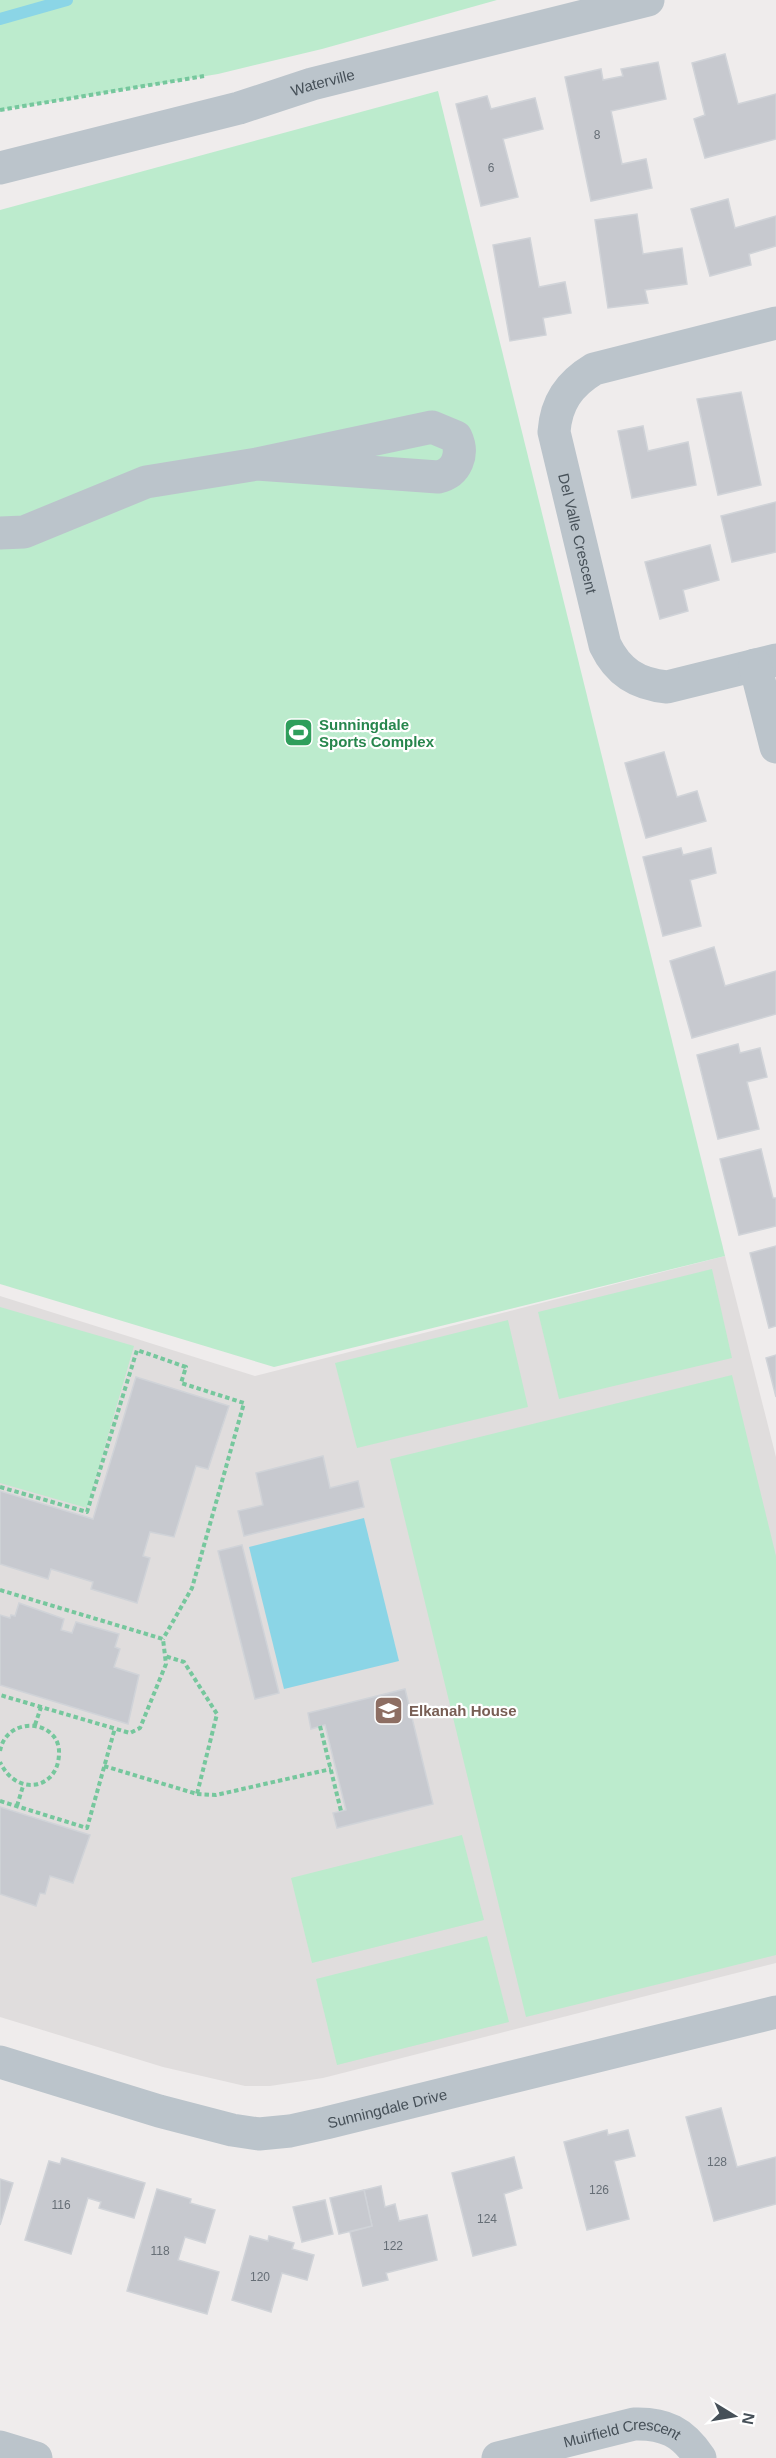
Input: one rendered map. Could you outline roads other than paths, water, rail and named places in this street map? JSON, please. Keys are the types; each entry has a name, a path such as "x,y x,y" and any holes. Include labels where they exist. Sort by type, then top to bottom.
{"street":[{"name":"Waterville","path":"0,168 239,108 334,78 648,0"},
{"name":"Del Valle Crescent","path":"776,323 594,369 579,377 568,389 560,403 554,432 606,645 616,664 632,678 649,685 667,687 766,662 776,747"},
{"path":"0,533 24,532 146,482 257,464 432,427 456,437 459,450 456,466 446,475 438,477 257,464"},
{"name":"Sunningdale Drive","path":"0,2062 207,2125 260,2134 290,2131 326,2123 776,2012"},
{"name":"Muirfield Crescent","path":"498,2458 634,2424 654,2423 672,2429 694,2448 700,2458"}],"water":[{"path":"364,1518 399,1661 284,1689 249,1547"}],"waterway":[{"path":"0,19 67,0"}],"place":[{"name":"Sunningdale Sports Complex","path":"298,733"},
{"name":"Elkanah House","path":"388,1710"}]}
